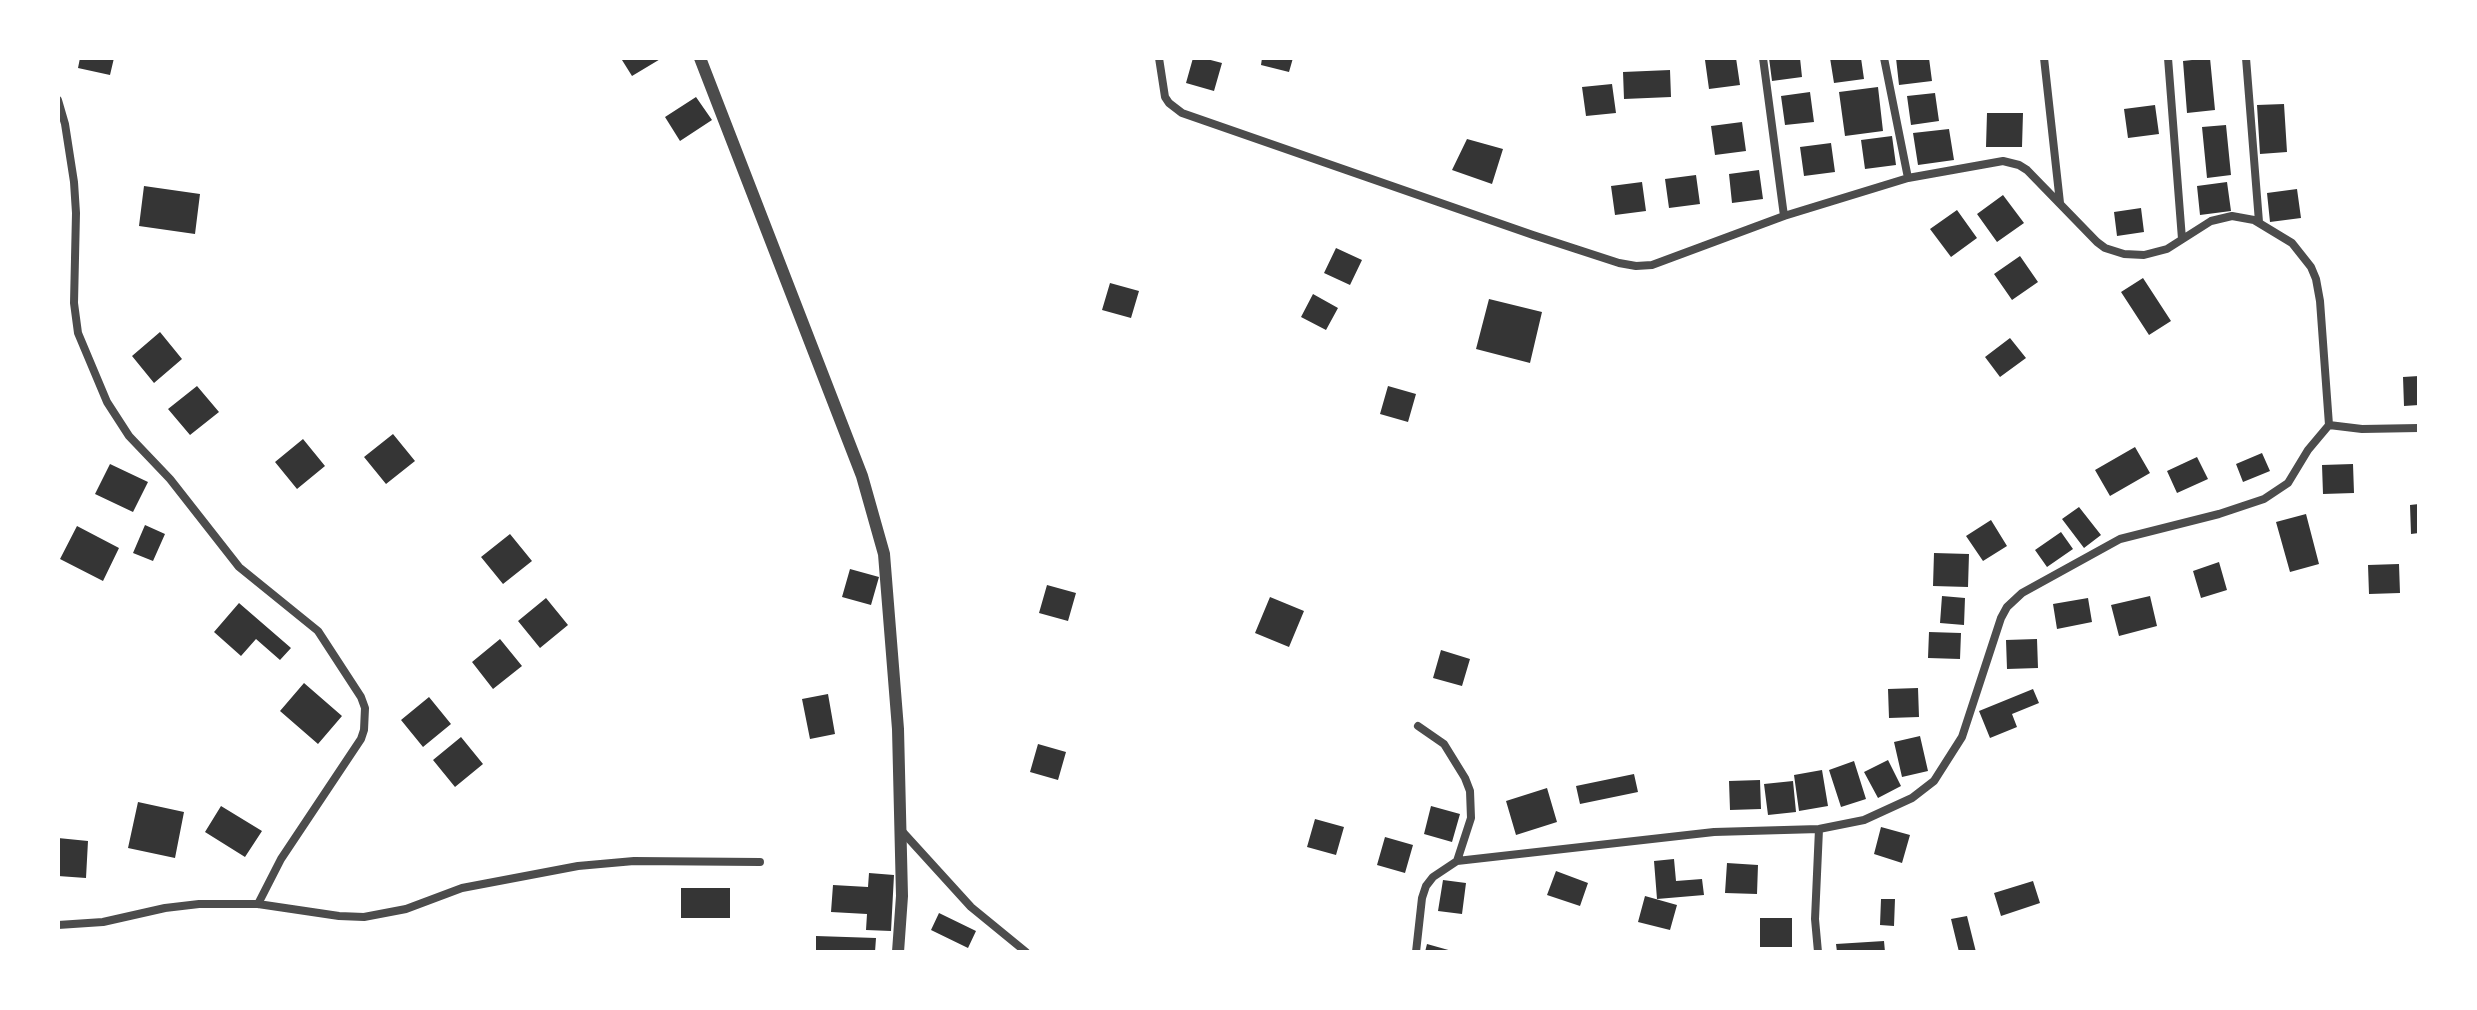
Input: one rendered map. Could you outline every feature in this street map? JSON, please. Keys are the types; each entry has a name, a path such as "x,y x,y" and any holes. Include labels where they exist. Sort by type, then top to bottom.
{"street":[{"path":"700,58 862,476 884,554 898,729 902,896 898,952"},
{"path":"1159,58 1165,97 1182,113 1619,263 1652,265 1784,216 1908,178 2003,161 2027,170 2097,242 2114,252 2132,255 2154,253 2167,249 2211,221 2243,217 2259,222 2292,243 2307,261 2316,279 2329,425 2308,450 2288,483 2264,499 2219,514 2120,539 2022,593 2007,607 2001,618 1962,737 1925,790 1893,809 1864,820 1819,829 1714,832 1457,861 1433,877 1426,886 1416,952"},
{"path":"1763,58 1784,216"},
{"path":"1884,58 1908,178"},
{"path":"2044,58 2060,203"},
{"path":"2168,58 2182,239"},
{"path":"2246,58 2259,222"},
{"path":"58,100 74,182 74,303 78,333 107,402 129,436 170,479 239,567 318,631 365,708 361,739 281,859 258,904"},
{"path":"2329,425 2362,429 2419,428"},
{"path":"1418,726 1444,744 1470,791 1471,818 1457,861"},
{"path":"900,829 971,907 1026,952"},
{"path":"1818,952 1815,919 1819,829"},
{"path":"58,925 93,924 199,904 258,904 364,917 406,909 462,888 578,866 634,861 760,862"}],"building":[{"path":"80,58 114,58 110,75 78,68"},
{"path":"662,58 632,76 622,60"},
{"path":"1193,58 1222,63 1214,91 1186,83"},
{"path":"1262,58 1293,58 1289,72 1261,65"},
{"path":"1736,58 1740,85 1709,89 1705,60"},
{"path":"1769,58 1800,58 1802,77 1772,81"},
{"path":"1830,58 1861,58 1864,79 1834,83"},
{"path":"1896,58 1929,58 1932,81 1899,85"},
{"path":"2210,58 2215,110 2187,113 2183,61"},
{"path":"1670,70 1671,97 1624,99 1623,72"},
{"path":"1612,84 1616,113 1586,116 1582,87"},
{"path":"1878,87 1883,131 1845,136 1839,92"},
{"path":"1810,92 1814,122 1785,125 1781,96"},
{"path":"1935,93 1939,121 1911,125 1907,96"},
{"path":"696,97 712,120 680,141 665,117"},
{"path":"2284,104 2287,152 2260,154 2257,105"},
{"path":"2155,105 2159,134 2128,138 2124,109"},
{"path":"1987,113 2023,113 2022,147 1986,147"},
{"path":"1742,122 1746,151 1715,155 1711,126"},
{"path":"2226,125 2231,175 2207,178 2202,127"},
{"path":"1949,129 1954,160 1918,165 1913,133"},
{"path":"1892,136 1896,165 1865,169 1861,140"},
{"path":"1467,139 1503,149 1492,184 1452,170"},
{"path":"1831,143 1835,172 1804,176 1800,147"},
{"path":"1759,170 1763,199 1732,203 1729,174"},
{"path":"1696,175 1700,204 1669,208 1665,179"},
{"path":"1642,182 1646,211 1615,215 1611,186"},
{"path":"2227,182 2231,211 2200,215 2197,186"},
{"path":"144,186 200,194 195,234 139,226"},
{"path":"2297,189 2301,218 2270,222 2267,193"},
{"path":"2003,195 2024,223 1997,242 1977,214"},
{"path":"2141,208 2144,232 2117,236 2114,212"},
{"path":"1957,210 1977,238 1951,257 1930,229"},
{"path":"1336,248 1362,260 1350,285 1324,273"},
{"path":"2020,256 2038,282 2012,300 1994,274"},
{"path":"2143,278 2171,321 2149,335 2121,292"},
{"path":"1110,283 1139,291 1131,318 1102,310"},
{"path":"1313,294 1338,308 1326,330 1301,317"},
{"path":"1489,299 1542,312 1530,363 1476,349"},
{"path":"160,332 182,359 154,383 132,356"},
{"path":"2010,338 2026,358 2000,377 1985,357"},
{"path":"2419,376 2419,405 2404,406 2403,377"},
{"path":"197,386 219,412 190,435 168,409"},
{"path":"1388,386 1416,394 1408,422 1380,414"},
{"path":"393,434 415,461 386,484 364,457"},
{"path":"303,439 325,466 297,489 275,462"},
{"path":"2135,447 2150,473 2110,496 2095,470"},
{"path":"2262,453 2270,471 2243,482 2236,464"},
{"path":"2197,457 2208,479 2177,493 2167,471"},
{"path":"110,464 148,482 133,512 95,494"},
{"path":"2353,464 2354,493 2323,494 2322,465"},
{"path":"2419,504 2419,533 2411,534 2410,505"},
{"path":"2079,507 2101,535 2084,548 2062,519"},
{"path":"2306,514 2319,564 2290,572 2276,522"},
{"path":"1991,520 2007,546 1983,561 1966,536"},
{"path":"145,525 165,534 153,561 133,553"},
{"path":"77,526 119,548 103,581 60,559"},
{"path":"2061,532 2073,549 2047,567 2035,550"},
{"path":"510,534 532,561 503,584 481,557"},
{"path":"1934,553 1969,554 1968,587 1933,586"},
{"path":"2219,562 2227,590 2201,598 2193,571"},
{"path":"2399,564 2400,593 2369,594 2368,565"},
{"path":"850,569 879,577 871,605 842,597"},
{"path":"1047,585 1076,593 1068,621 1039,613"},
{"path":"1942,596 1965,598 1964,625 1940,623"},
{"path":"2150,596 2157,626 2119,636 2111,605"},
{"path":"1270,597 1304,611 1289,647 1255,633"},
{"path":"546,598 568,625 540,648 518,621"},
{"path":"2088,598 2092,622 2057,629 2053,604"},
{"path":"239,603 291,648 280,660 256,639 241,656 214,632"},
{"path":"1929,632 1961,633 1960,659 1928,658"},
{"path":"500,639 522,666 493,689 472,662"},
{"path":"2037,639 2038,668 2007,669 2006,640"},
{"path":"1441,650 1470,659 1462,686 1433,678"},
{"path":"304,683 342,716 318,744 280,711"},
{"path":"1918,688 1919,717 1889,718 1888,689"},
{"path":"2033,689 2039,703 2012,714 2017,727 1990,738 1979,711"},
{"path":"828,694 835,734 810,739 802,699"},
{"path":"429,697 451,724 423,747 401,720"},
{"path":"1920,736 1928,771 1902,777 1894,742"},
{"path":"461,737 483,764 455,787 433,760"},
{"path":"1038,744 1066,752 1058,780 1030,772"},
{"path":"1888,760 1901,786 1878,798 1864,772"},
{"path":"1854,761 1866,799 1841,807 1829,770"},
{"path":"1822,770 1828,806 1799,811 1794,775"},
{"path":"1634,774 1638,792 1580,804 1576,786"},
{"path":"1760,780 1761,809 1730,810 1729,781"},
{"path":"1793,781 1796,812 1768,815 1764,784"},
{"path":"1547,788 1557,822 1516,835 1506,801"},
{"path":"138,802 184,812 175,858 128,848"},
{"path":"221,806 262,831 245,857 205,832"},
{"path":"1431,806 1460,814 1452,842 1424,834"},
{"path":"1315,819 1344,827 1336,855 1307,847"},
{"path":"1881,827 1910,835 1902,863 1874,854"},
{"path":"1385,837 1413,845 1405,873 1377,865"},
{"path":"58,838 88,841 86,878 58,876"},
{"path":"1674,859 1676,881 1702,879 1704,895 1657,899 1654,861"},
{"path":"1727,863 1758,865 1757,894 1725,893"},
{"path":"1556,871 1588,883 1580,906 1547,895"},
{"path":"869,873 894,875 891,931 866,930 867,914 831,912 833,885 868,887"},
{"path":"1443,880 1466,883 1462,914 1438,911"},
{"path":"2033,881 2040,903 2001,916 1994,893"},
{"path":"681,888 730,888 730,918 681,918"},
{"path":"1645,896 1677,905 1670,930 1638,922"},
{"path":"1881,899 1895,899 1894,926 1880,925"},
{"path":"939,913 976,931 968,948 931,930"},
{"path":"1967,916 1976,952 1959,952 1951,919"},
{"path":"1760,918 1792,918 1792,947 1760,947"},
{"path":"816,936 876,938 875,952 816,952"},
{"path":"1884,941 1885,952 1837,952 1836,944"},
{"path":"1427,944 1452,951 1452,952 1425,952"}]}
